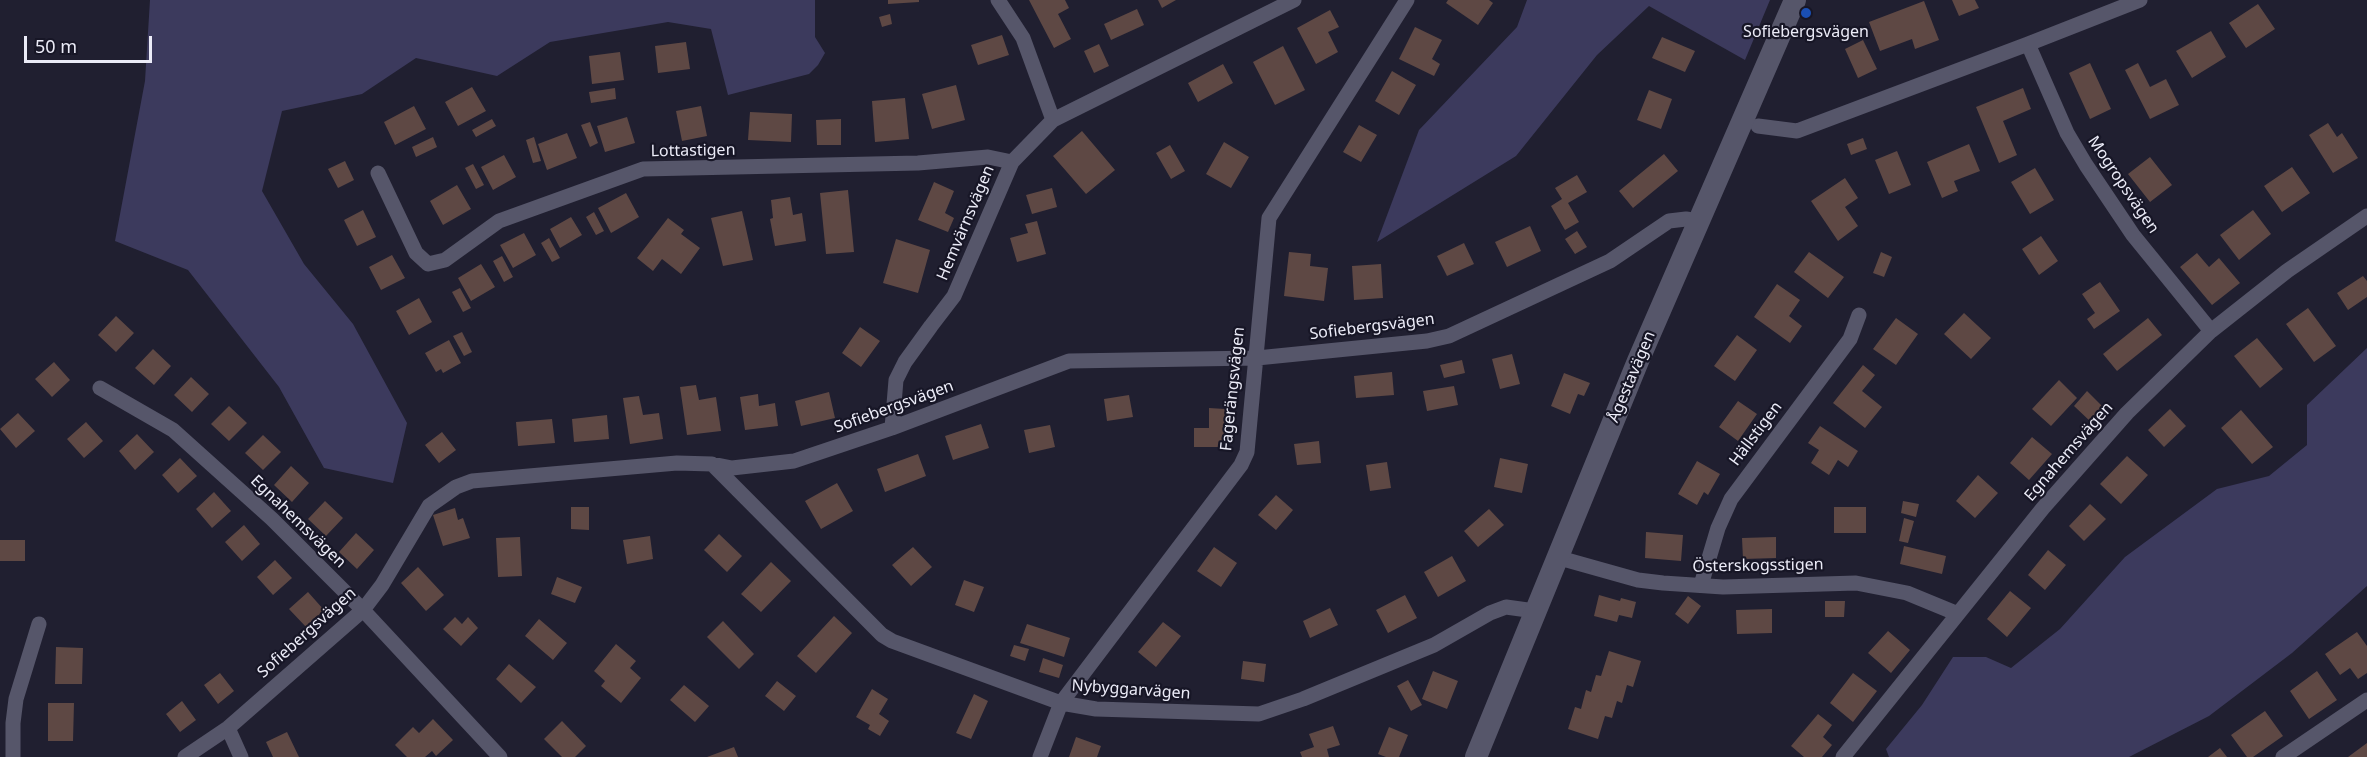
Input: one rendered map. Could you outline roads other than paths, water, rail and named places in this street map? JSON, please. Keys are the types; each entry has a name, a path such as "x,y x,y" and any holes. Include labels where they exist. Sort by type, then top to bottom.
{"main road":[{"name":"Ågestavägen","path":"1476,757 1556,557 1795,0"}],"street":[{"path":"998,0 1023,38 1053,120"},
{"name":"Hemvärnsvägen","path":"892,428 896,380 905,362 954,296 1012,162 1053,120 1294,0"},
{"name":"Fagerängsvägen","path":"1040,757 1061,703 1241,465 1247,452 1269,218 1407,0"},
{"path":"1758,126 1797,131 2140,0"},
{"name":"Mogropsvägen","path":"2028,44 2067,133 2086,165 2133,235 2211,332"},
{"name":"Lottastigen","path":"378,173 416,253 428,264 445,260 508,217 643,169 906,163 988,157 1012,162"},
{"name":"Egnahemsvägen","path":"1843,757 2043,508 2127,413 2211,332 2287,271 2367,216"},
{"name":"Sofiebergsvägen","path":"185,757 228,728 363,610 382,585 429,506 456,487 472,481 678,464 712,464 732,468 794,461 892,428 1069,361 1257,358 1427,341 1449,336 1610,261 1669,221 1686,219 1699,221"},
{"name":"Hällstigen","path":"1701,585 1718,528 1731,499 1850,339 1859,315"},
{"name":"Egnahemsvägen","path":"100,388 173,430 272,519 363,610 500,757"},
{"name":"Nybyggarvägen","path":"712,464 882,635 892,641 1061,703 1096,709 1259,714 1303,699 1434,645 1490,613 1506,607 1535,611"},
{"name":"Österskogsstigen","path":"1556,557 1638,580 1723,587 1856,583 1907,593 1958,614"},
{"path":"13,757 16,699 39,624"},
{"path":"2283,757 2367,700"},
{"path":"228,728 241,757"}],"place":[{"name":"Sofiebergsvägen","path":"1806,13"}]}
